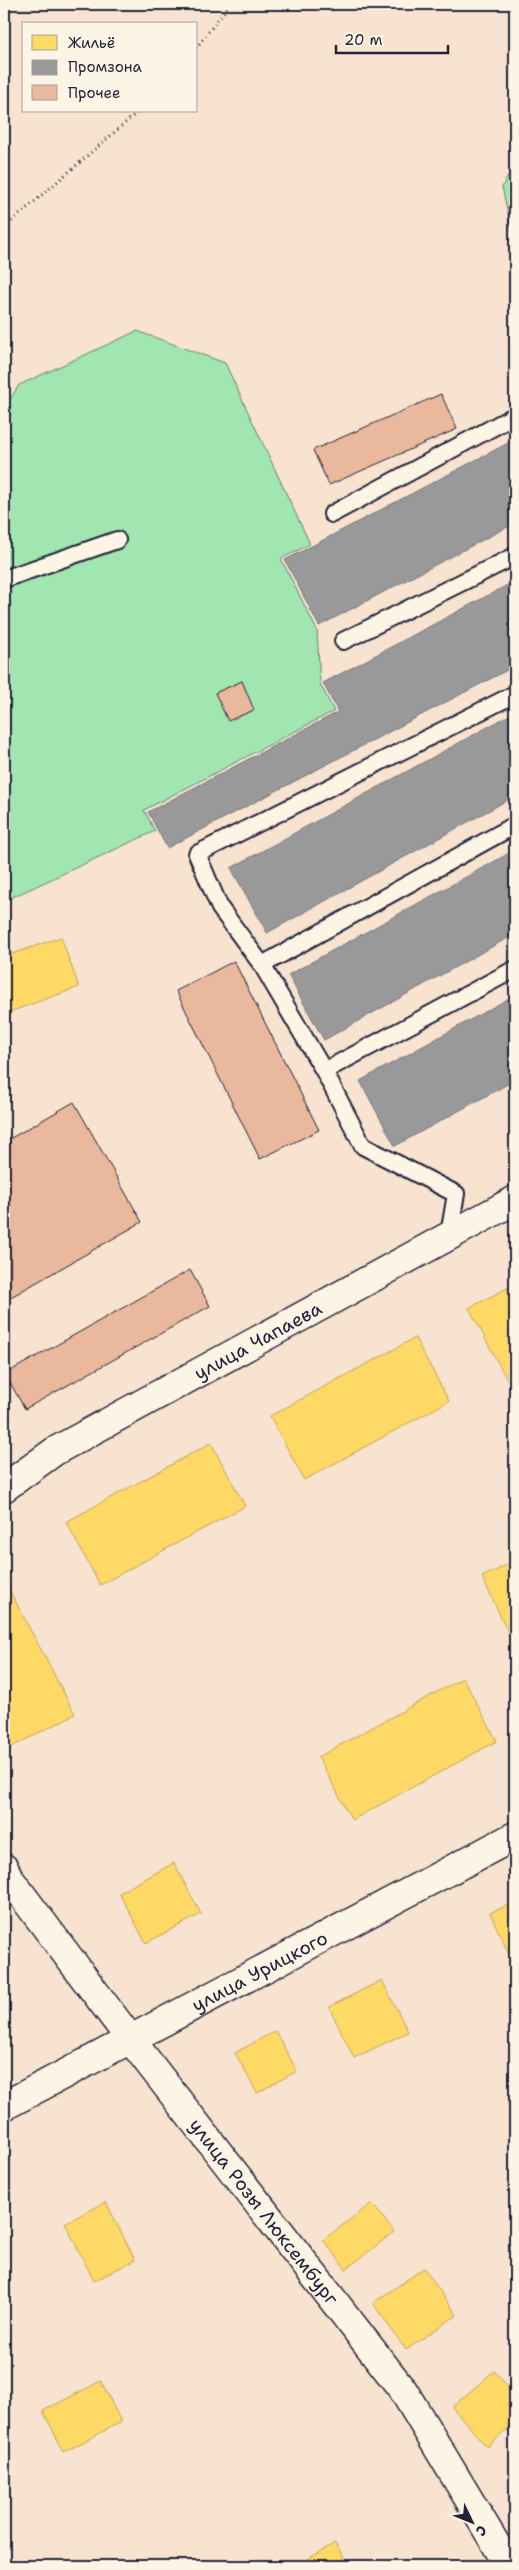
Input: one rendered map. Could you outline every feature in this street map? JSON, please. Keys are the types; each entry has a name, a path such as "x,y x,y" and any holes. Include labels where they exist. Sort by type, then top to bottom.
{"street":[{"name":"улица Чапаева","path":"4,1488 55,1451 515,1200"},
{"name":"улица Урицкого","path":"4,2106 515,1836"},
{"name":"улица Розы Люксембург","path":"4,1868 9,1878 131,2040 403,2390 510,2566"}],"lane":[{"path":"332,514 514,416 515,418"},
{"path":"4,579 117,540"},
{"path":"343,641 515,556"},
{"path":"449,1235 456,1194 363,1146 324,1071 262,965 220,908 197,854 515,694"},
{"path":"262,965 515,825"},
{"path":"324,1071 515,969"}],"path":[{"path":"198,45 230,4"},
{"path":"4,228 138,112"}],"green space":[{"path":"515,164 515,246 502,187"},
{"path":"137,331 225,363 310,544 281,559 317,630 320,684 334,711 144,810 155,831 4,901 4,409 19,385"}],"building: Жильё":[{"path":"61,937 79,987 4,1014 4,957"},
{"path":"515,1284 515,1382 510,1385 469,1308"},
{"path":"415,1338 449,1401 304,1480 270,1416"},
{"path":"211,1443 245,1506 100,1585 66,1522"},
{"path":"515,1561 515,1647 482,1577"},
{"path":"4,1580 75,1714 4,1751"},
{"path":"463,1678 497,1741 352,1820 318,1757"},
{"path":"174,1863 201,1914 146,1943 119,1893"},
{"path":"515,1902 515,1951 509,1954 490,1913"},
{"path":"382,1980 408,2032 354,2058 329,2007"},
{"path":"275,2031 297,2071 257,2093 235,2053"},
{"path":"106,2202 135,2260 94,2281 65,2223"},
{"path":"372,2203 394,2232 346,2269 323,2240"},
{"path":"424,2268 457,2315 406,2350 373,2303"},
{"path":"494,2371 515,2395 515,2423 487,2447 452,2407"},
{"path":"101,2381 121,2422 64,2452 43,2411"},
{"path":"335,2543 349,2566 296,2566"}],"building: Промзона":[{"path":"512,441 515,447 515,523 319,626 285,560"},
{"path":"515,581 515,666 167,848 148,812 338,712 323,683"},
{"path":"515,712 515,796 267,933 231,868"},
{"path":"515,850 515,934 324,1040 288,975"},
{"path":"515,995 515,1080 395,1146 360,1081"}],"building: Прочее":[{"path":"441,394 457,429 329,485 313,450"},
{"path":"242,681 254,710 228,721 215,693"},
{"path":"234,961 319,1130 260,1159 176,991"},
{"path":"74,1102 142,1222 4,1301 4,1142"},
{"path":"190,1270 210,1306 25,1409 5,1374"}]}
